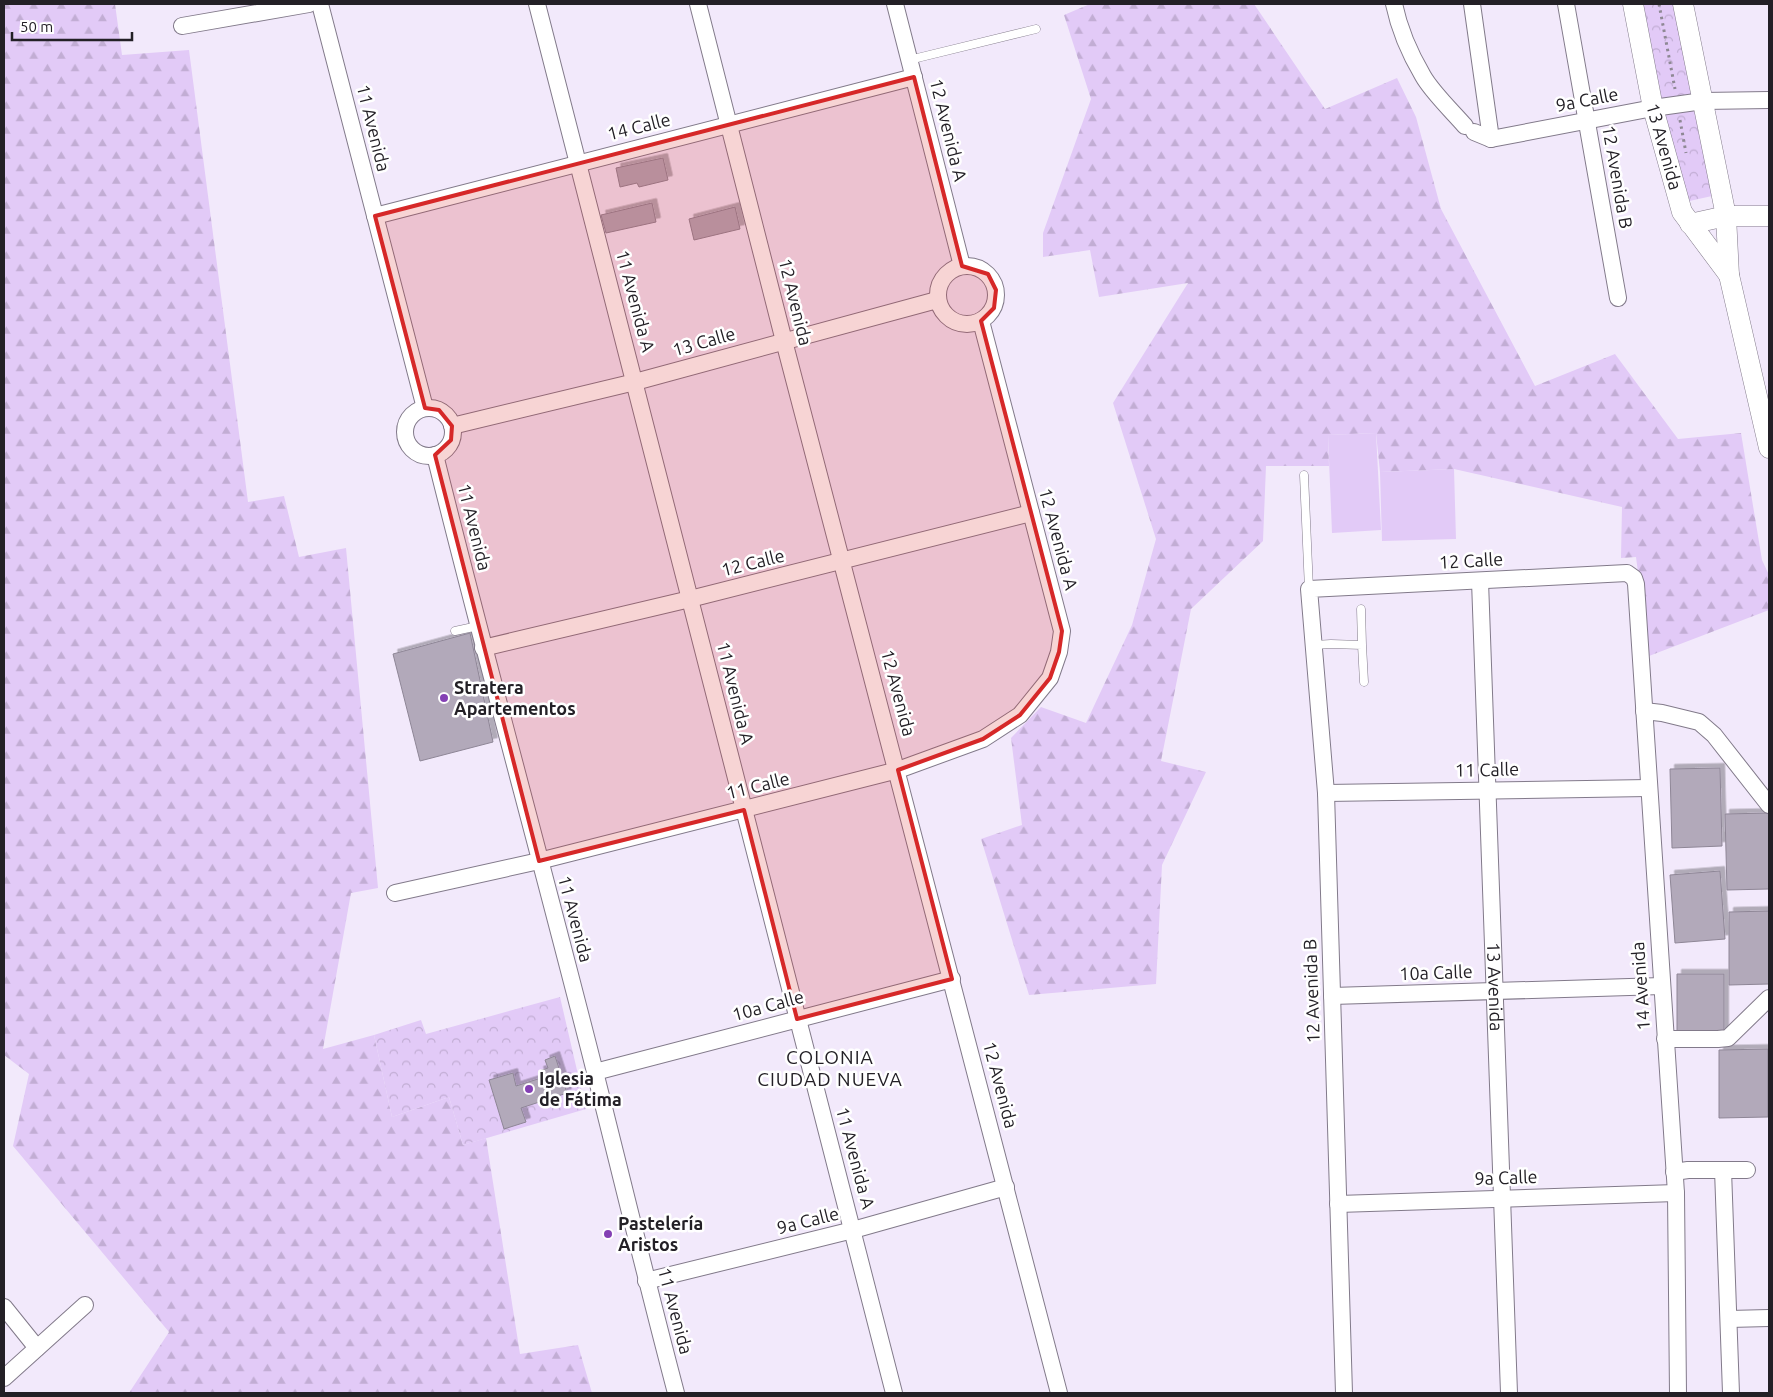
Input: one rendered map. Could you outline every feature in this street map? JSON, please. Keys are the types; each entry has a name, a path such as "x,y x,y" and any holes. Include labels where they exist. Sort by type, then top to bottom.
{"street":[{"path":"182,26 320,4"},
{"name":"11 Avenida","path":"320,4 425,408"},
{"name":"11 Avenida A","path":"537,4 894,1393"},
{"name":"12 Avenida","path":"698,4 784,341 898,770 1059,1393"},
{"name":"12 Avenida A","path":"895,4 962,266"},
{"path":"1394,4 1396,15 1423,77 1469,129 1491,139"},
{"path":"1472,4 1491,139"},
{"name":"12 Avenida B","path":"1566,4 1618,298"},
{"name":"13 Avenida","path":"1633,4 1653,108 1682,212 1730,276"},
{"name":"13 Avenida","path":"1683,4 1726,216 1730,276 1769,448"},
{"name":"14 Calle","path":"375,216 914,78"},
{"name":"9a Calle","path":"1491,139 1653,108 1703,101 1769,100"},
{"path":"1690,224 1726,216 1769,216"},
{"path":"962,266 971,266 988,274 996,290 994,308 988,316 981,321 963,325 953,322 946,317 940,309 937,300 938,288 944,276 962,266"},
{"name":"13 Calle","path":"452,426 635,382 937,300"},
{"name":"12 Avenida A","path":"981,321 1062,631 1059,652 1050,678 1020,715 983,740"},
{"path":"425,408 439,410 445,414 452,426 452,440 448,447 435,455 420,454 414,450 406,437 405,429 407,422 417,411 425,408"},
{"name":"11 Avenida","path":"435,455 483,648 595,1072 646,1281 676,1393"},
{"name":"12 Calle","path":"483,648 690,599 1031,513"},
{"name":"12 Calle","path":"1309,589 1626,573 1634,578"},
{"name":"14 Avenida","path":"1634,578 1636,584 1676,1193 1678,1393"},
{"name":"13 Avenida","path":"1480,581 1509,1393"},
{"name":"12 Avenida B","path":"1309,589 1326,793 1344,1393"},
{"path":"1644,711 1662,713 1699,722 1718,740 1769,805"},
{"name":"11 Calle","path":"395,893 539,862 898,770 983,740"},
{"name":"11 Calle","path":"1326,793 1648,788"},
{"name":"10a Calle","path":"595,1072 952,979"},
{"name":"10a Calle","path":"1332,996 1662,986"},
{"path":"1665,1039 1728,1038 1769,998"},
{"path":"1674,1172 1688,1170 1747,1170"},
{"path":"1723,1170 1731,1393"},
{"name":"9a Calle","path":"646,1281 853,1230 1006,1187"},
{"name":"9a Calle","path":"1338,1204 1676,1193"},
{"path":"4,1378 85,1305"},
{"path":"4,1306 37,1348"},
{"path":"1728,1319 1769,1318"}],"lane":[{"path":"909,60 1036,29"},
{"path":"1304,475 1309,589"},
{"path":"1360,609 1364,682"},
{"path":"455,631 478,626"},
{"path":"1314,645 1362,645"}],"highlighted area":[{"path":"914,77 962,266 988,274 996,290 994,308 981,321 1062,631 1059,652 1050,678 1020,715 983,739 898,770 952,979 797,1019 744,810 539,861 435,455 451,440 452,426 439,410 425,408 375,216"}],"green space":[{"path":"4,4 115,4 122,55 189,50 248,502 284,496 299,557 346,548 378,888 351,893 323,1049 374,1035 392,1117 449,1097 463,1145 486,1138 520,1354 578,1345 592,1393 129,1393 169,1332 13,1146 29,1074 4,1055"},
{"path":"1090,4 1254,4 1325,109 1397,78 1416,117 1441,209 1535,386 1615,354 1678,439 1741,433 1762,560 1769,575 1769,610 1649,656 1636,557 1621,558 1622,507 1454,469 1380,472 1376,433 1328,435 1329,466 1266,466 1263,541 1191,609 1161,761 1206,772 1162,865 1156,984 1029,995 981,839 1022,825 1011,738 1041,707 1086,723 1132,625 1156,539 1113,403 1188,283 1099,297 1090,250 1043,257 1043,233 1091,99 1064,15"},
{"path":"1641,4 1677,4 1712,196 1676,204"},
{"path":"1376,433 1381,530 1332,533 1328,435"},
{"path":"1454,469 1456,539 1382,541 1380,472"},
{"path":"560,997 586,1109 463,1145 449,1097 392,1117 374,1035 421,1020 426,1034"}],"building":[{"path":"663,158 668,180 639,187 637,183 620,187 616,168"},
{"path":"652,203 656,222 606,233 601,215"},
{"path":"735,207 740,229 694,240 689,219"},
{"name":"Stratera Apartementos","path":"470,633 493,742 420,761 393,654"},
{"path":"1720,768 1722,846 1672,848 1670,769"},
{"path":"1769,813 1769,889 1727,890 1725,814"},
{"path":"1720,871 1725,939 1675,943 1670,875"},
{"path":"1769,911 1769,984 1729,985 1729,912"},
{"path":"1677,974 1724,974 1724,1033 1677,1033"},
{"path":"1768,1049 1768,1117 1719,1118 1719,1050"},
{"name":"Iglesia de Fátima","path":"555,1056 567,1093 521,1108 526,1122 504,1129 489,1080 513,1073 516,1086 541,1078 539,1071 548,1068 545,1060"}],"place":[{"name":"Stratera Apartementos","path":"444,698"},
{"name":"Iglesia de Fátima","path":"529,1089"},
{"name":"Pastelería Aristos","path":"608,1234"}],"district":[{"name":"COLONIA CIUDAD NUEVA","path":"830,1068"}]}
